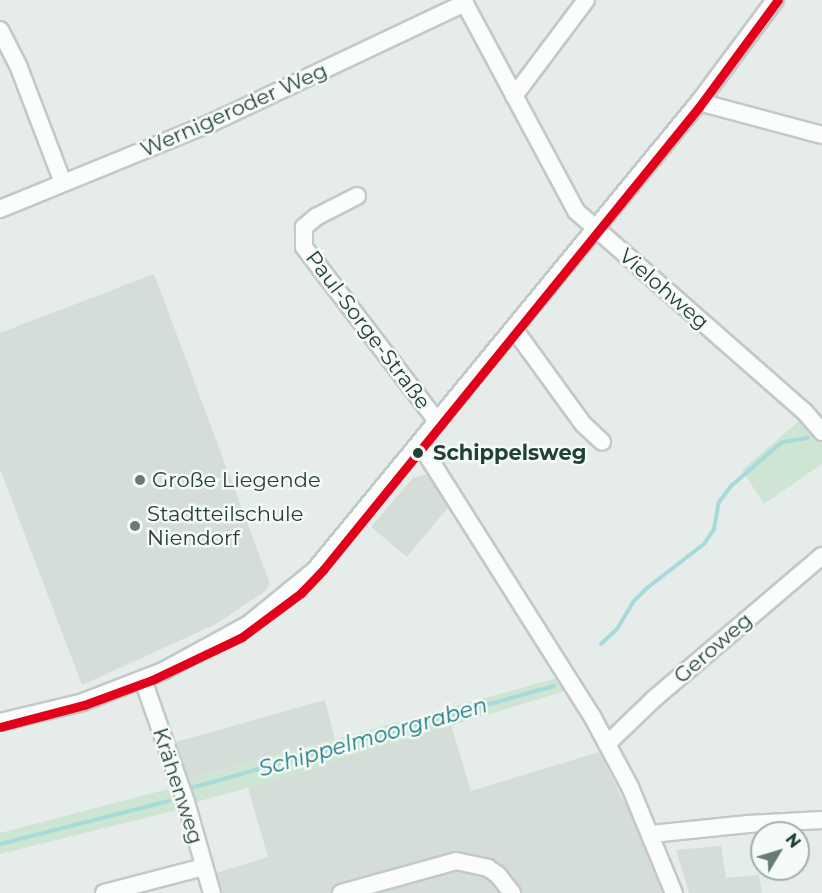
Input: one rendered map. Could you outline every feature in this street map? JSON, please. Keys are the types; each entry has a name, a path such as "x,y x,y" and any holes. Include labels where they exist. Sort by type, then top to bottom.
{"street":[{"path":"514,96 586,0"},
{"name":"Paul-Sorge-Straße","path":"0,722 84,702 143,680 220,642 249,624 296,587 330,553 595,230 699,102 775,0"},
{"name":"Vielohweg","path":"464,2 576,211 804,411 822,432"},
{"name":"Wernigeroder Weg","path":"0,209 211,123 464,2"},
{"path":"0,30 18,65 63,183"},
{"path":"699,102 822,135"},
{"name":"Paul-Sorge-Straße","path":"357,196 316,217 304,227 304,247 438,422"},
{"path":"514,329 582,424 602,442"},
{"path":"420,444 566,673 607,744 651,834 674,893"},
{"name":"Geroweg","path":"607,744 655,698 822,556"},
{"name":"Krähenweg","path":"143,680 186,802 212,893"},
{"path":"651,834 748,824 822,820"},
{"path":"341,893 456,861 488,868 498,875 512,893"},
{"path":"104,893 204,867"}],"shaded area":[{"name":"Stadtteilschule Niendorf","path":"154,274 270,584 265,591 216,624 82,685 0,469 0,333"},
{"path":"431,474 450,505 407,557 371,527 414,477"},
{"path":"325,700 335,739 184,781 172,743"},
{"path":"451,725 471,791 599,752 638,829 662,893 222,893 216,873 268,857 248,788"},
{"path":"721,846 726,878 750,876 750,881 760,881 762,893 689,893 676,850"}],"green space":[{"path":"800,420 822,444 822,464 764,504 742,470"},
{"path":"557,678 565,691 248,788 192,803 185,781"},
{"path":"168,789 177,810 0,854 0,833"}],"waterway":[{"name":"Schippelmoorgraben","path":"601,644 617,629 633,602 647,588 704,544 714,529 719,502 731,486 782,442 808,438"},
{"name":"Schippelmoorgraben","path":"191,788 554,686"},
{"name":"Schippelmoorgraben","path":"0,844 169,801"}],"transit line":[{"path":"0,727 84,705 152,680 242,637 301,593 323,570 699,107 778,0"}],"place":[{"name":"Schippelsweg","path":"418,453"},
{"name":"Große Liegende","path":"140,480"},
{"name":"Stadtteilschule Niendorf","path":"135,526"}]}
